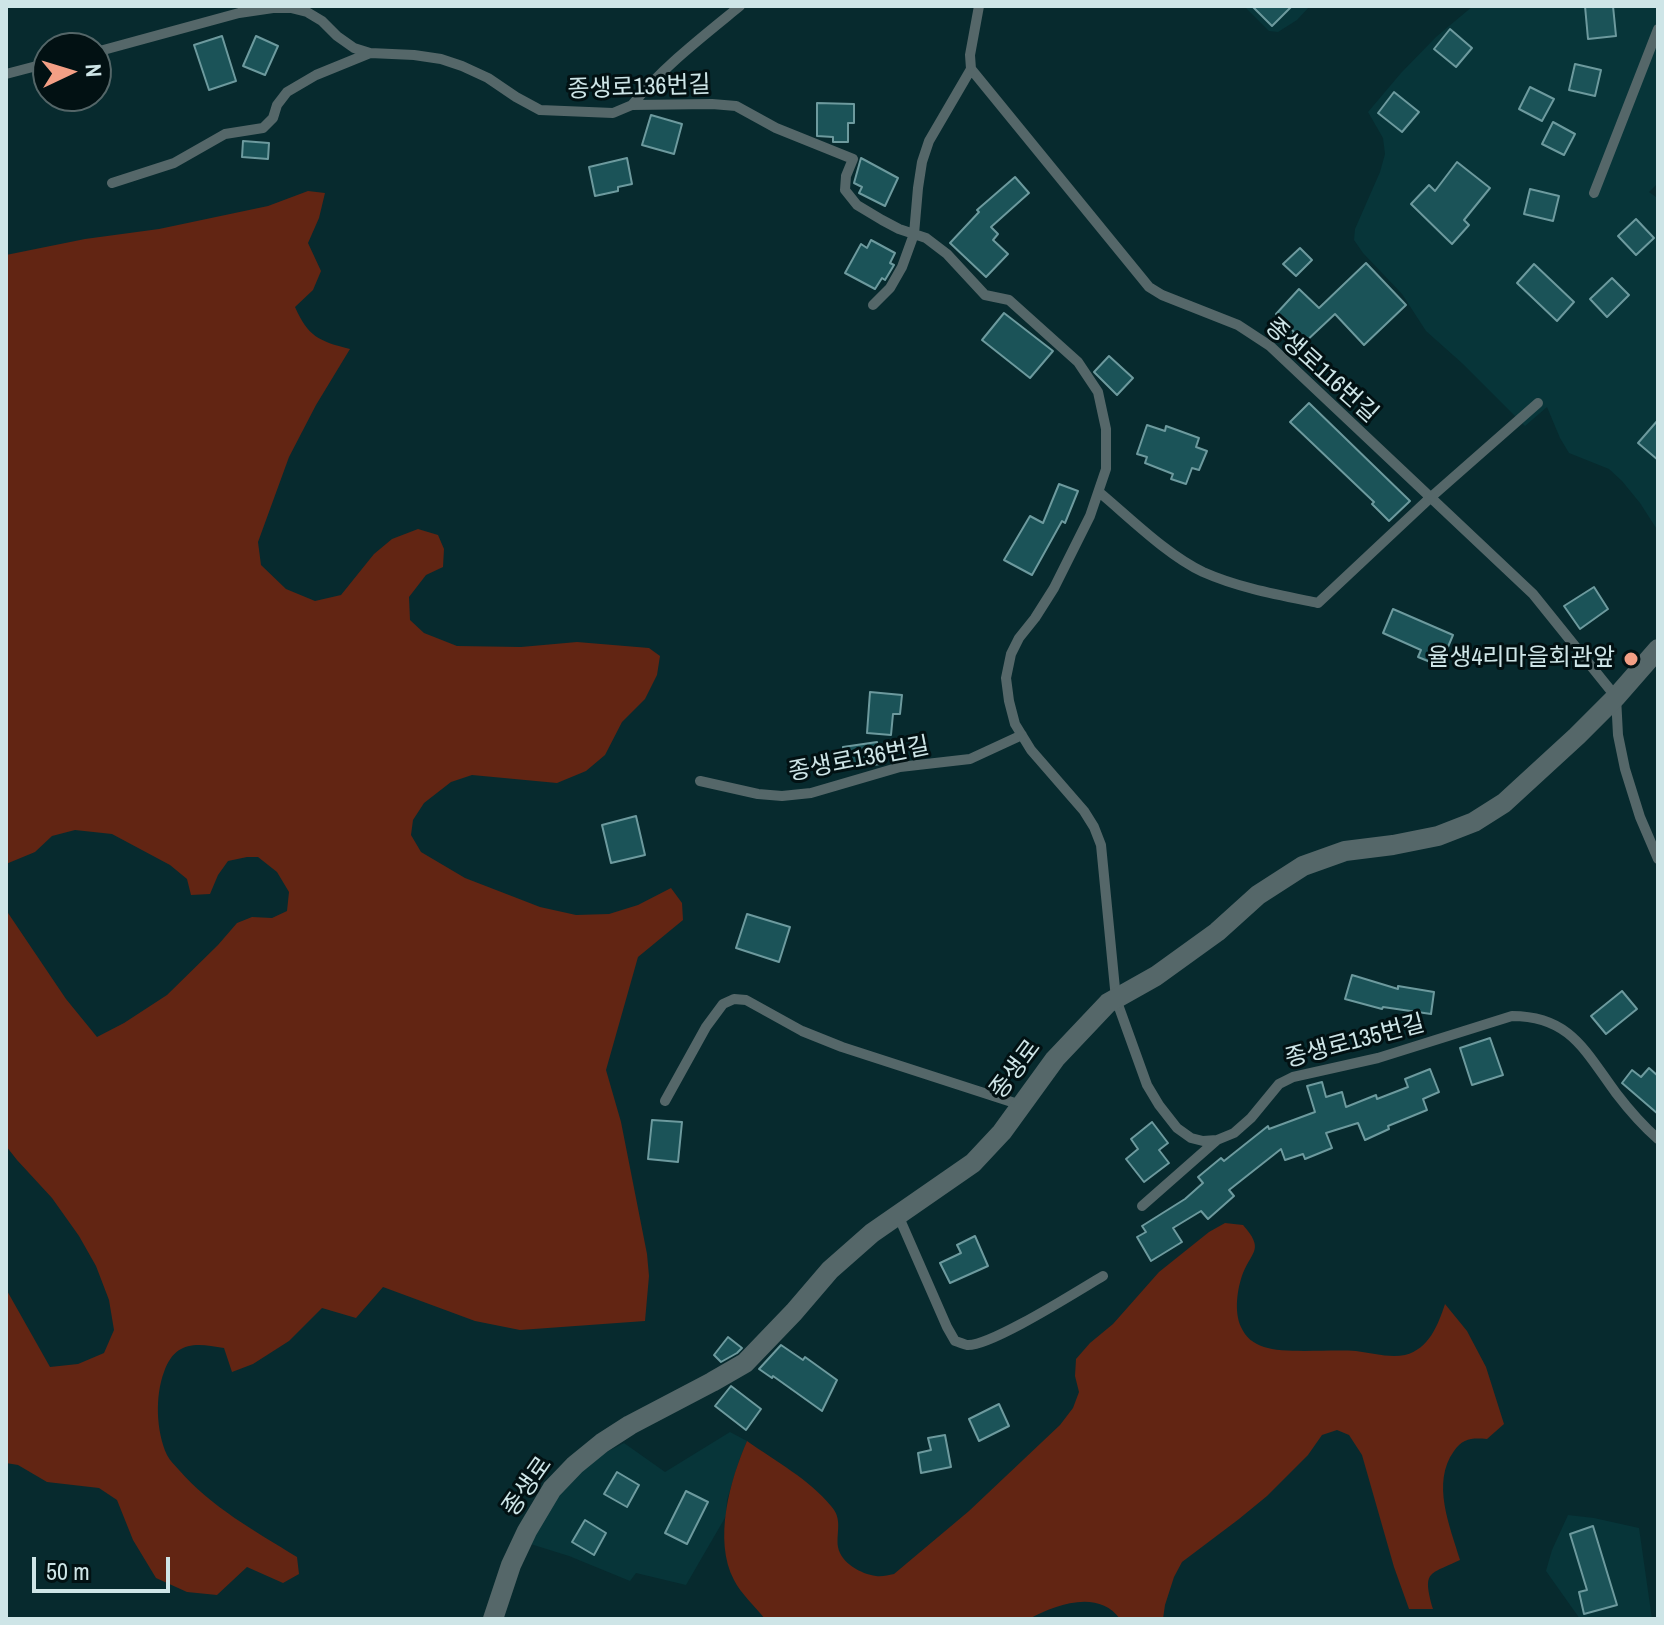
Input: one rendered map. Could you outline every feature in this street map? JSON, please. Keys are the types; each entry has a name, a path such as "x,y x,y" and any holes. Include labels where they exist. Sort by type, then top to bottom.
{"street":[{"name":"종생로","path":"493,1619 511,1565 537,1513 552,1489 575,1465 630,1425 745,1363 830,1270 872,1233 973,1163 1002,1132 1055,1059 1108,1003 1156,976 1217,932 1258,895 1303,866 1345,851 1438,836 1474,822 1504,803 1616,697 1658,649"}],"lane":[{"path":"632,105 650,82 675,59 740,6"},
{"path":"873,305 890,288 902,267 914,234 922,162 929,141 971,69 970,55 979,6"},
{"name":"종생로136번길","path":"112,48 239,13 282,8 307,12 354,48 370,53 441,59 462,66 540,110 613,113 632,105 736,106 776,128 853,159 846,176 845,190 857,205 882,220 926,238 947,254 985,295 1009,300 1078,362 1098,392 1106,429 1106,469 1090,516 1054,588 1019,638 1011,654 1006,678 1015,724 1031,750 1084,811 1101,845 1116,999"},
{"path":"1594,193 1658,29"},
{"path":"112,183 174,163 225,134 263,128 273,118 277,105 287,92 316,75 370,53"},
{"path":"6,74 32,67"},
{"name":"종생로116번길","path":"971,69 1149,287 1238,325 1270,346 1533,594 1616,697"},
{"path":"1099,492 1175,555 1201,571 1265,592 1318,603 1538,403"},
{"path":"1616,697 1618,735 1625,769 1640,817 1658,859"},
{"name":"종생로136번길","path":"700,781 758,794 782,796 811,793 900,767 970,759 1022,735"},
{"path":"665,1101 706,1027 723,1004 734,999 746,1000 802,1031 842,1047 1021,1105"},
{"path":"1116,999 1142,1073 1159,1105 1177,1128 1191,1138 1217,1140"},
{"name":"종생로135번길","path":"1142,1206 1217,1140 1234,1133 1251,1118 1279,1084 1293,1077 1378,1058 1512,1016 1533,1016 1553,1023 1568,1034 1586,1051 1639,1122 1658,1139"},
{"path":"898,1215 951,1334 955,1341 968,1345 987,1341 1009,1330 1103,1276"}],"shaded area":[{"path":"1244,6 1310,6 1297,20 1278,32 1269,31"},
{"path":"1473,6 1658,6 1658,183 1649,192 1658,197 1658,531 1640,503 1609,469 1569,453 1547,407 1525,426 1426,331 1402,294 1354,240 1355,229 1385,154 1383,138 1368,112 1436,37"},
{"path":"308,191 325,193 308,243 321,271 313,290 295,307 315,336 350,349 289,457 258,542 261,565 286,589 315,601 341,595 374,554 392,539 418,529 438,535 444,549 443,567 426,575 409,597 410,620 424,633 457,646 521,647 577,642 649,648 660,656 657,675 645,699 622,722 605,755 586,771 557,783 472,775 451,782 424,803 413,820 411,835 421,852 465,878 540,907 576,915 609,914 638,905 671,888 682,903 683,920 638,957 606,1070 621,1122 647,1254 649,1276 645,1321 520,1330 475,1321 383,1287 356,1318 322,1308 289,1341 253,1364 232,1372 224,1348 196,1345 181,1349 169,1362 159,1392 159,1425 167,1455 219,1507 297,1557 299,1574 283,1583 247,1567 217,1595 187,1592 156,1578 133,1540 117,1500 99,1488 47,1482 18,1465 6,1463 6,1289 50,1367 78,1364 104,1353 114,1330 109,1300 96,1266 79,1236 52,1198 6,1146 6,910 66,999 97,1037 167,995 237,923 252,917 272,918 287,911 289,892 277,872 258,857 247,857 228,861 210,894 191,895 187,879 170,865 112,834 75,830 52,836 35,852 6,864 6,255 85,239 159,229 268,206"},
{"path":"1225,1223 1243,1225 1255,1245 1241,1279 1237,1308 1243,1331 1250,1340 1260,1345 1284,1350 1405,1355 1426,1342 1436,1328 1445,1304 1467,1331 1486,1367 1504,1424 1487,1439 1464,1441 1447,1463 1443,1491 1460,1560 1431,1576 1428,1587 1433,1609 1409,1609 1362,1455 1349,1435 1337,1430 1322,1435 1308,1455 1267,1496 1182,1562 1174,1577 1163,1619 1120,1619 1101,1604 1077,1602 1052,1608 1029,1619 765,1619 740,1590 728,1564 724,1529 730,1492 747,1441 802,1479 831,1506 838,1521 838,1547 847,1563 870,1575 894,1574 969,1511 1060,1425 1073,1408 1079,1392 1075,1376 1076,1359 1113,1324 1159,1272"},
{"path":"730,1432 747,1441 727,1500 726,1516 686,1585 636,1573 630,1581 524,1542 535,1520 593,1459 624,1443 665,1472"},
{"path":"1568,1515 1639,1528 1652,1619 1580,1619 1546,1571"}],"building":[{"path":"1252,6 1292,6 1272,26"},
{"path":"1585,6 1613,6 1616,36 1588,39"},
{"path":"1450,29 1472,48 1456,67 1434,49"},
{"path":"222,36 236,81 209,90 194,45"},
{"path":"256,36 278,46 265,75 243,66"},
{"path":"1575,64 1601,70 1595,96 1569,90"},
{"path":"1530,87 1554,99 1542,121 1519,109"},
{"path":"1394,92 1419,112 1402,132 1378,113"},
{"path":"817,103 854,104 854,123 848,123 848,142 833,142 833,137 817,136"},
{"path":"651,115 682,124 674,154 642,145"},
{"path":"1553,122 1575,134 1564,155 1542,144"},
{"path":"243,141 269,143 268,159 242,157"},
{"path":"627,158 632,184 595,196 589,167"},
{"path":"861,158 898,178 885,206 859,193 862,187 854,183"},
{"path":"1457,162 1490,188 1464,220 1469,225 1452,244 1411,204 1429,185 1435,191"},
{"path":"1015,177 1029,193 991,227 998,234 993,240 1008,254 986,277 950,243 979,212 977,210"},
{"path":"1530,189 1559,196 1553,221 1524,214"},
{"path":"1636,219 1654,238 1636,255 1618,236"},
{"path":"871,240 895,253 890,263 894,265 875,289 845,273 861,244 867,248"},
{"path":"1300,248 1312,260 1296,276 1283,264"},
{"path":"1366,263 1406,305 1364,345 1335,314 1303,344 1276,314 1299,289 1319,308"},
{"path":"1534,264 1574,302 1557,321 1517,283"},
{"path":"1612,278 1629,295 1607,317 1590,299"},
{"path":"1004,313 1053,351 1030,378 982,340"},
{"path":"1109,356 1133,378 1117,395 1094,372"},
{"path":"1309,403 1410,501 1389,521 1372,504 1374,502 1290,422"},
{"path":"1658,420 1658,460 1638,443"},
{"path":"1147,425 1165,431 1166,426 1199,438 1196,447 1207,451 1199,470 1192,468 1186,484 1171,479 1173,474 1145,463 1147,457 1137,454"},
{"path":"1059,484 1078,491 1065,523 1062,521 1032,575 1004,560 1030,516 1043,523"},
{"path":"1594,587 1608,609 1580,629 1564,606"},
{"path":"1393,609 1453,635 1440,666 1418,657 1421,650 1383,633"},
{"path":"870,692 902,695 900,714 893,714 891,735 867,733"},
{"path":"877,742 880,764 846,769 843,747"},
{"path":"636,816 645,855 611,863 602,825"},
{"path":"747,914 790,927 779,962 736,948"},
{"path":"1352,975 1398,989 1398,986 1434,992 1431,1014 1382,1009 1345,999"},
{"path":"1622,991 1637,1009 1606,1034 1591,1016"},
{"path":"1490,1038 1503,1075 1472,1085 1460,1048"},
{"path":"1649,1068 1658,1076 1658,1114 1622,1083 1632,1070 1641,1077"},
{"path":"1430,1069 1439,1092 1423,1099 1427,1110 1388,1126 1389,1129 1365,1140 1358,1123 1326,1133 1332,1148 1305,1159 1303,1154 1285,1160 1281,1149 1229,1190 1234,1196 1208,1219 1201,1211 1173,1228 1182,1242 1151,1261 1137,1237 1146,1232 1142,1226 1185,1199 1203,1183 1198,1177 1268,1126 1269,1129 1315,1112 1307,1086 1322,1082 1326,1097 1342,1092 1346,1107 1408,1087 1405,1079"},
{"path":"652,1120 682,1122 678,1162 648,1159"},
{"path":"1152,1122 1168,1143 1159,1150 1169,1163 1144,1182 1126,1159 1138,1149 1131,1139"},
{"path":"975,1236 988,1266 950,1283 940,1263 961,1253 957,1245"},
{"path":"728,1337 742,1348 721,1362 714,1355"},
{"path":"781,1345 803,1360 805,1357 837,1380 822,1411 759,1369"},
{"path":"731,1386 761,1409 746,1430 715,1406"},
{"path":"999,1404 1009,1426 979,1441 969,1419"},
{"path":"945,1435 951,1467 921,1473 918,1453 931,1450 928,1438"},
{"path":"617,1472 639,1485 627,1507 604,1494"},
{"path":"686,1491 708,1502 687,1544 665,1533"},
{"path":"585,1520 606,1533 594,1555 572,1542"},
{"path":"1593,1526 1617,1605 1584,1614 1579,1592 1587,1590 1570,1534"}],"place":[{"name":"율생4리마을회관앞","path":"1631,659"}]}
